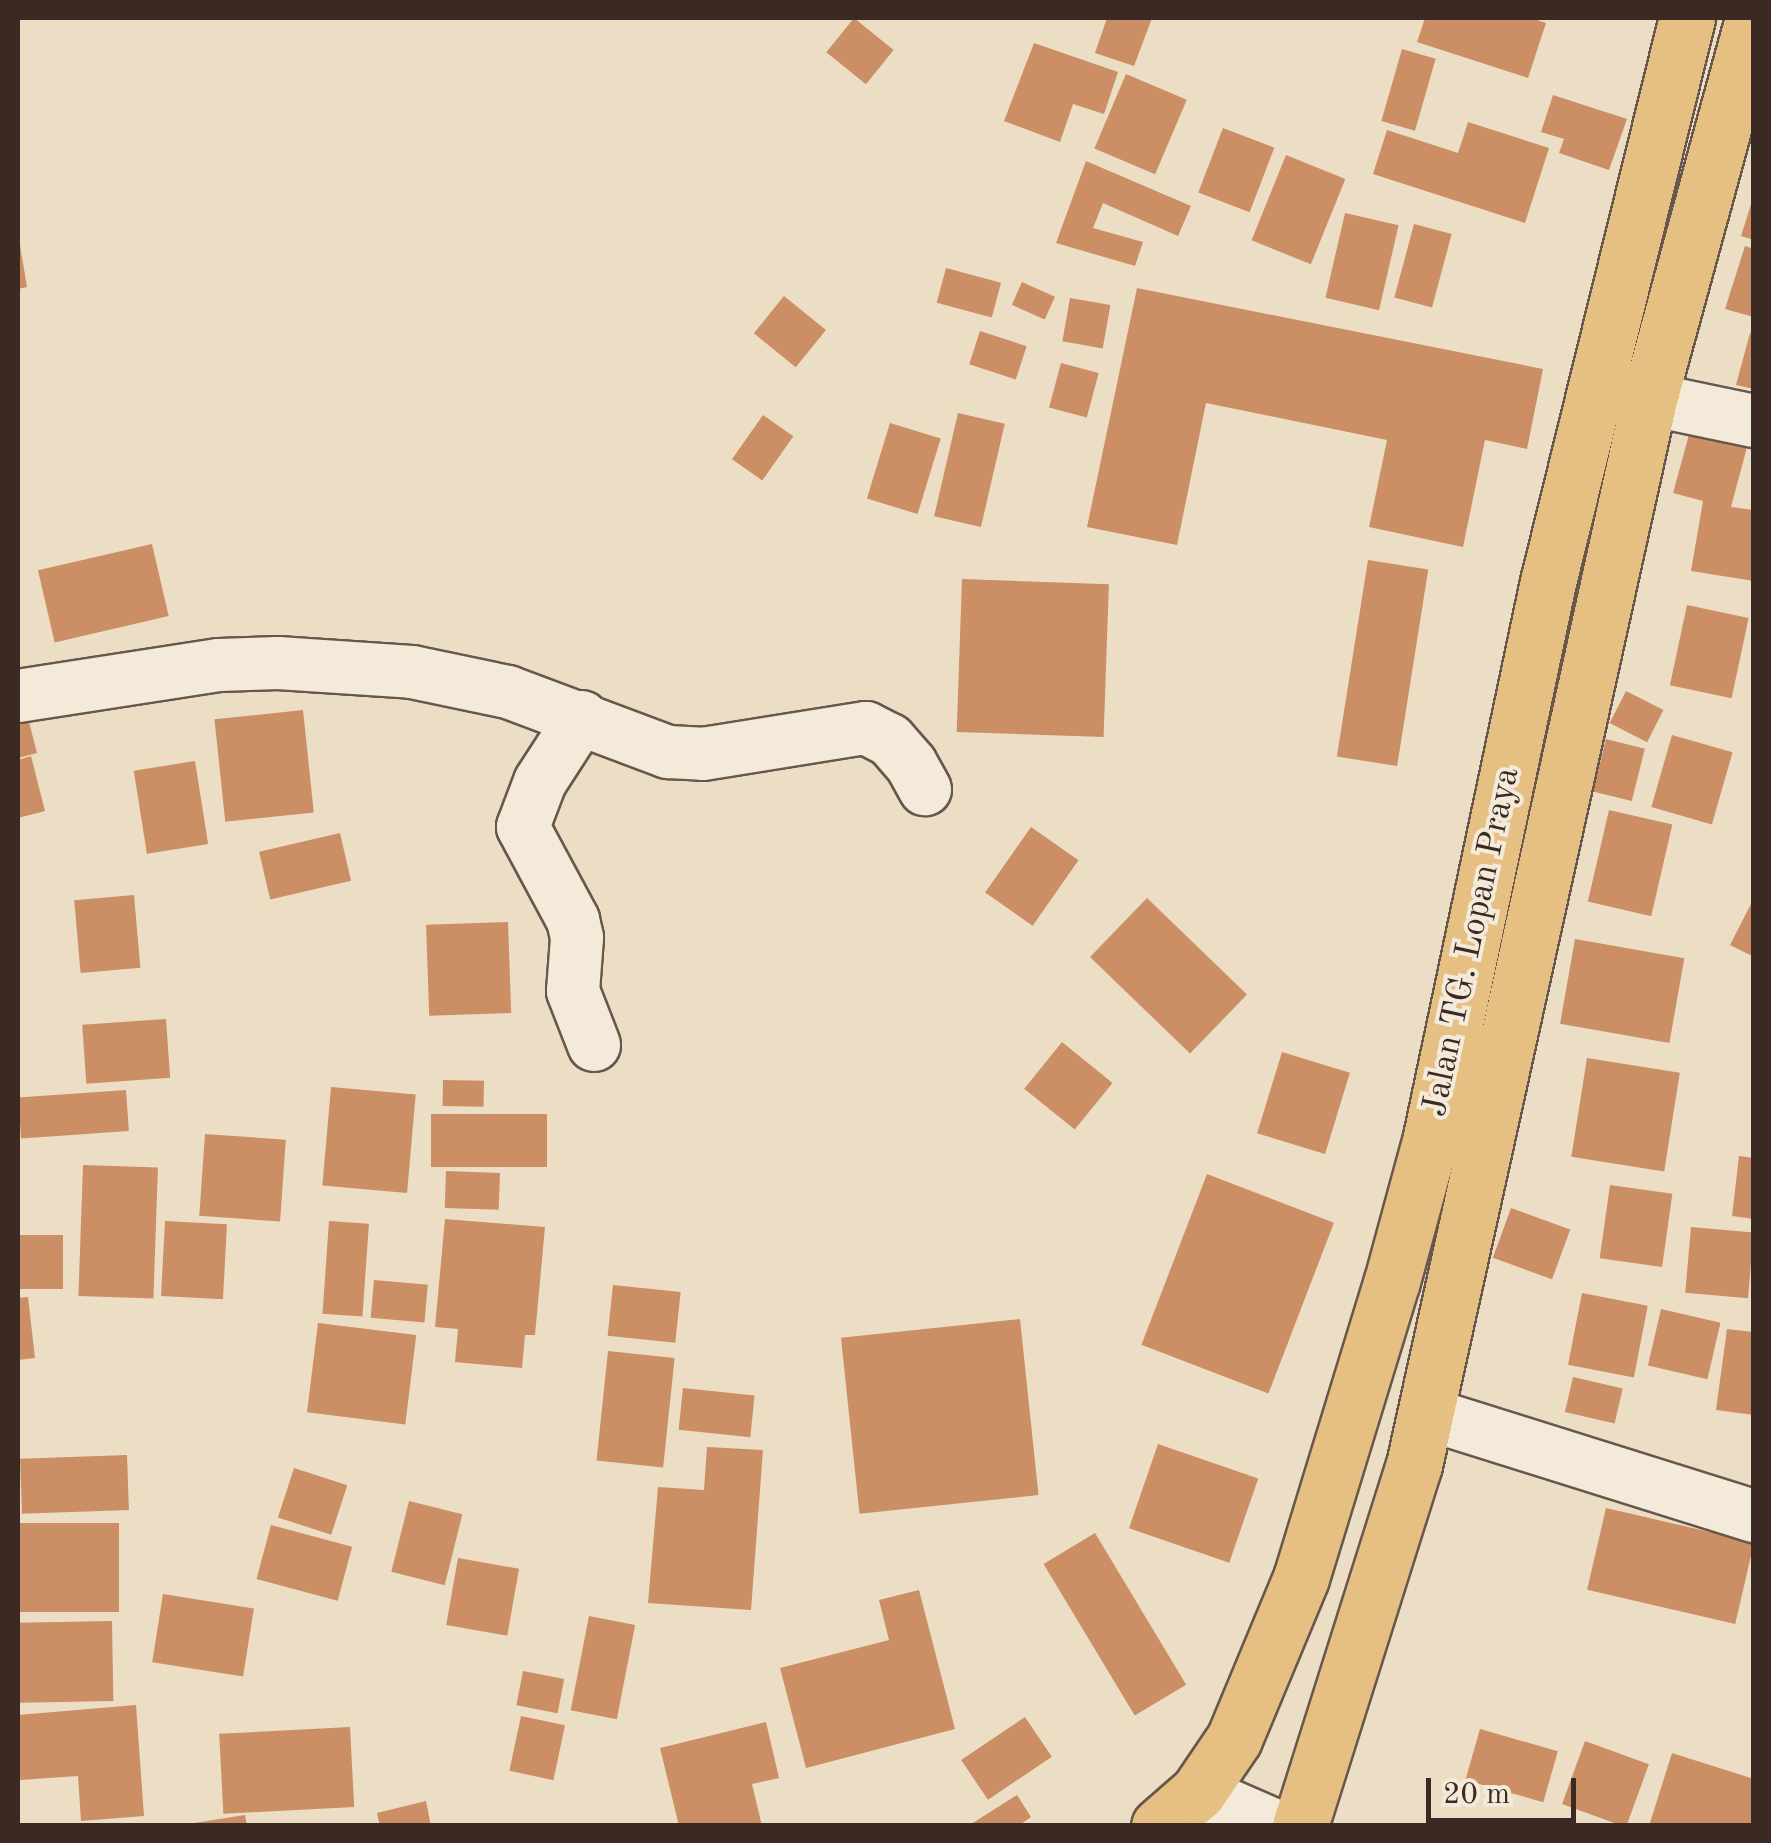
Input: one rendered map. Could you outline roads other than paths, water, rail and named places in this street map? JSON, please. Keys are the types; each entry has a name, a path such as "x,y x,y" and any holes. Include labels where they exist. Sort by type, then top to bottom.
{"highway":[{"name":"Jalan TG. Lopan Praya","path":"1178,1809 1234,1740 1300,1578 1392,1281 1431,1137 1548,582 1686,18"},
{"name":"Jalan TG. Lopan Praya","path":"1300,1826 1414,1465 1649,399 1752,18"}],"street":[{"path":"1649,399 1754,422"},
{"path":"18,696 218,665 278,663 412,672 508,692 582,716 668,752 703,754 866,728 890,740 911,764 925,789"},
{"path":"582,716 528,804 523,828 573,920 577,952 573,991 594,1045"},
{"path":"1425,1413 1754,1516"},
{"path":"1178,1809 1276,1826"}]}
